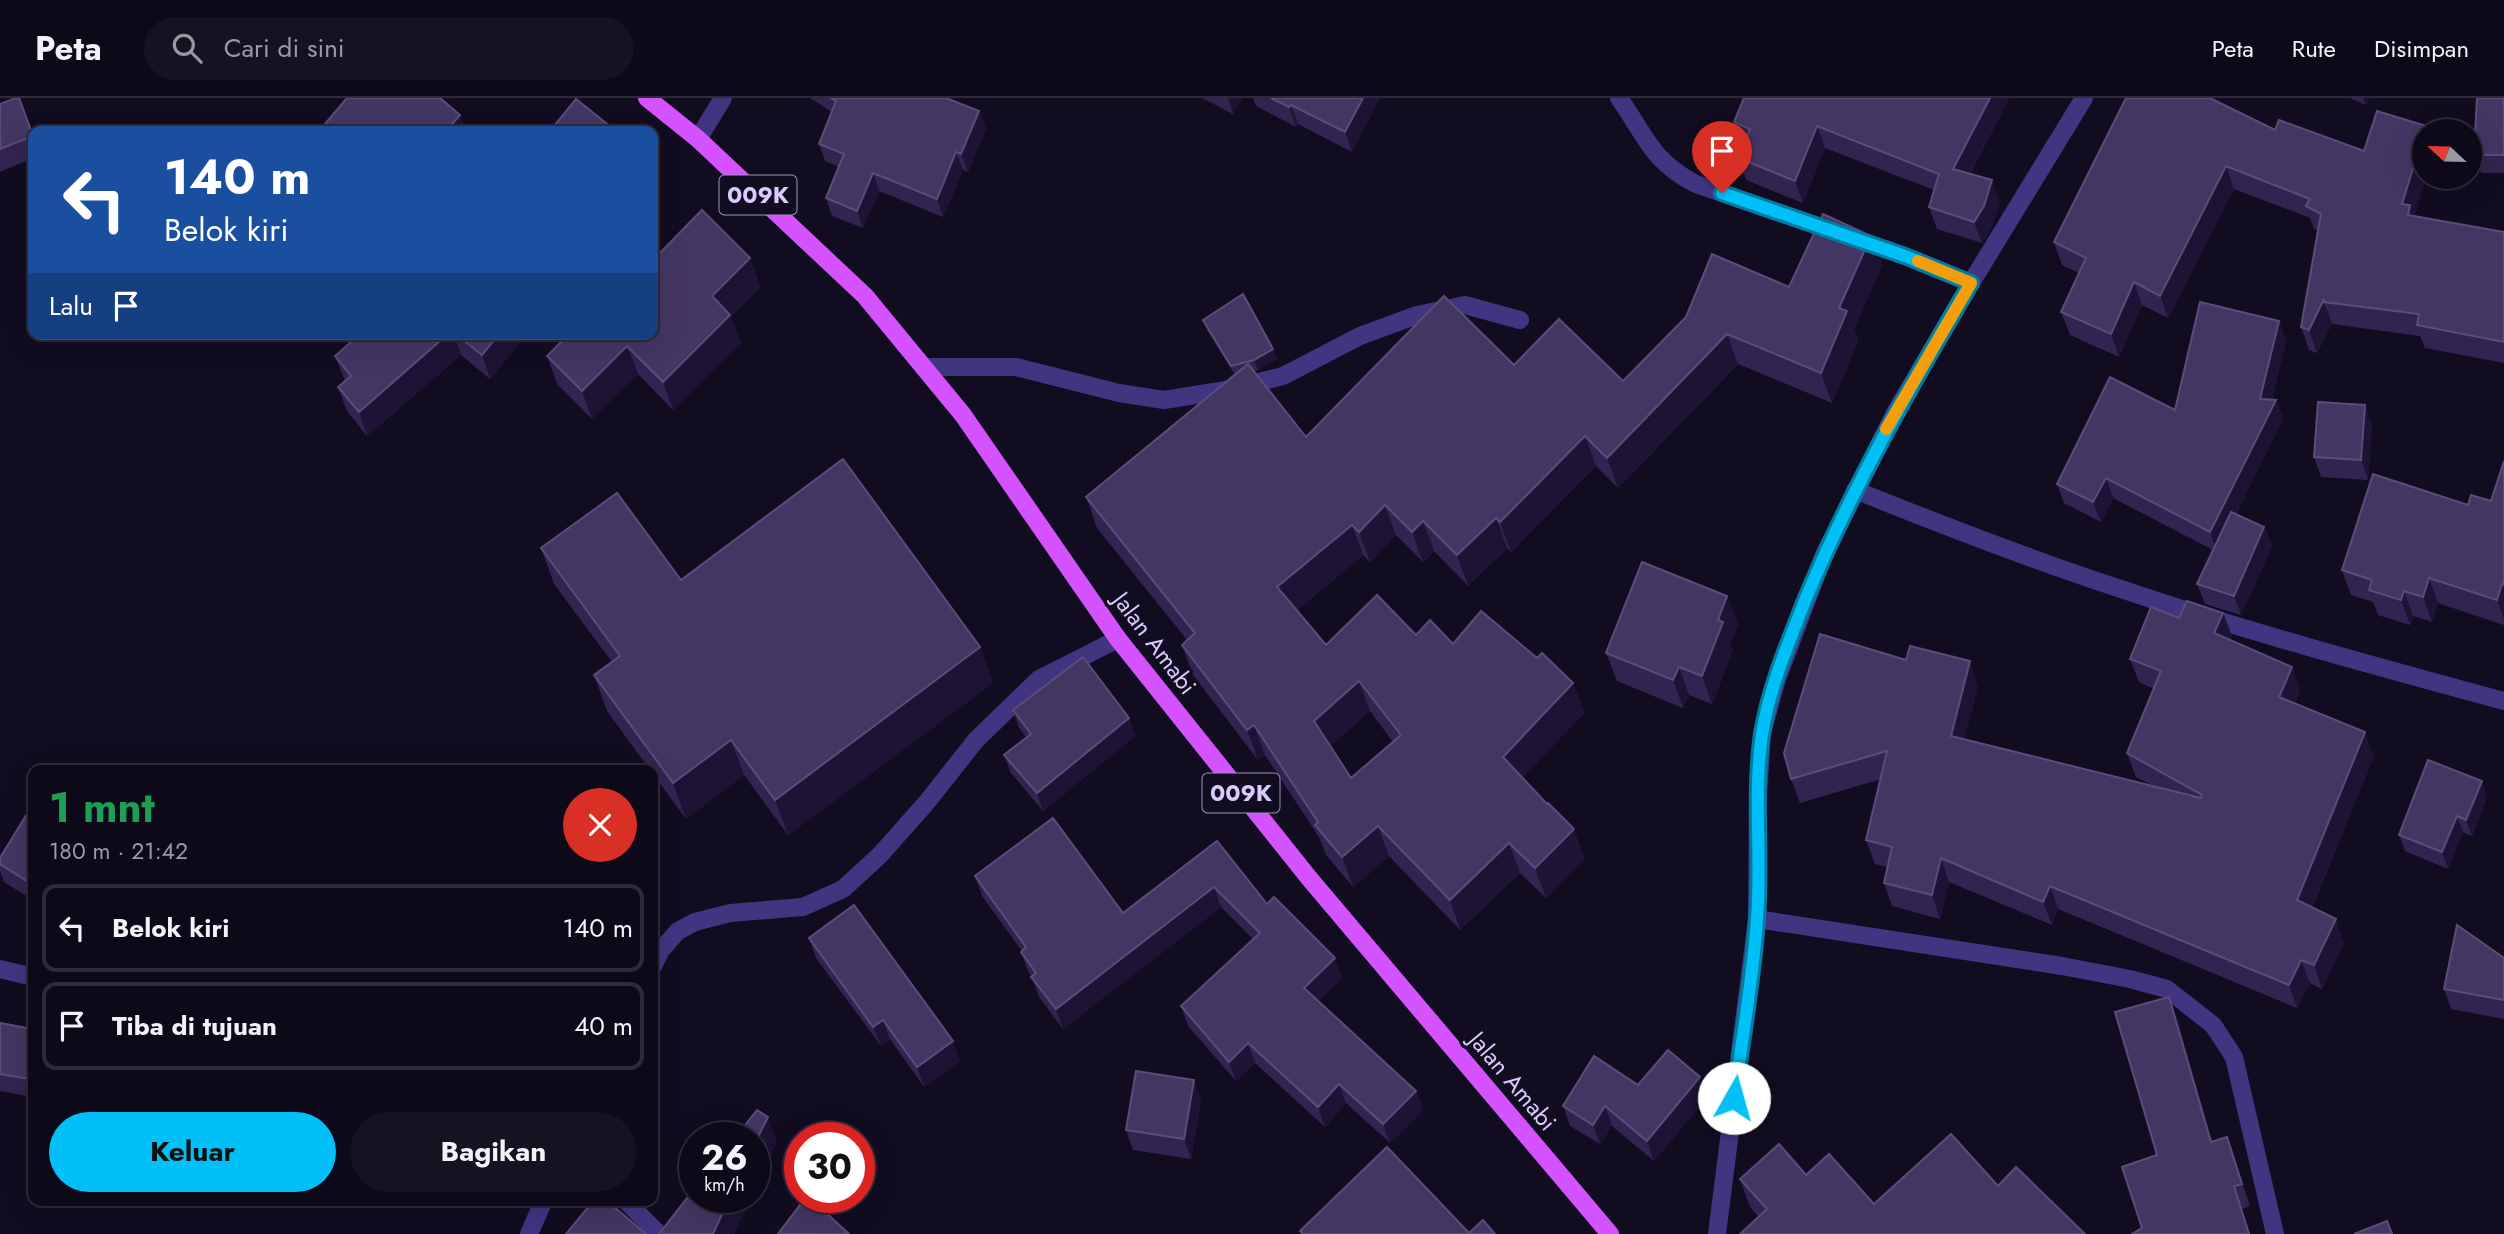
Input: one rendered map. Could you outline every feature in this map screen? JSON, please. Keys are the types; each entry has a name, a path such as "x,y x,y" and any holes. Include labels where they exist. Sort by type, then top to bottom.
{"main road":[{"name":"Jalan Amabi","path":"647,98 698,139 865,296 964,415 1118,639 1309,878 1610,1234"}],"street":[{"path":"698,139 723,98"},
{"path":"1619,98 1657,157 1675,173 1696,184 1905,256 1971,283"},
{"path":"1717,1234 1757,919 1758,797 1762,733 1776,679 1824,555 1895,413 2084,98"},
{"path":"923,367 1016,367 1119,393 1164,400 1226,390 1283,376 1360,336 1417,315 1465,305 1520,320"},
{"path":"1855,490 1981,540 2117,588 2300,646 2504,701"},
{"path":"658,956 678,931 695,922 730,914 803,907 843,889 880,855 927,802 976,740 1039,679 1118,639"},
{"path":"1757,919 2062,966 2166,989 2213,1025 2234,1057 2276,1234"},
{"path":"0,969 28,976"},
{"path":"529,1234 541,1206"},
{"path":"631,1206 659,1234"}],"building":[{"path":"19,98 29,126 28,138 0,149 0,104"},
{"path":"347,98 440,98 460,115 450,126 323,126"},
{"path":"831,98 946,98 979,111 961,154 956,152 937,199 873,173 857,211 826,198 844,154 819,144 836,101"},
{"path":"1271,98 1363,98 1345,132"},
{"path":"1744,98 1990,98 1953,169 1992,180 1984,206 1974,222 1929,207 1939,174 1817,126 1795,181 1738,158 1750,129 1734,122"},
{"path":"2126,98 2210,98 2275,130 2279,120 2364,151 2377,111 2412,122 2412,172 2402,204 2410,205 2408,215 2504,232 2504,342 2417,325 2419,314 2324,302 2324,299 2309,330 2301,327 2321,214 2306,206 2310,199 2226,166 2160,296 2134,282 2111,334 2061,312 2086,258 2054,242"},
{"path":"2477,98 2504,98 2504,155 2482,155 2482,119 2476,119"},
{"path":"576,99 610,126 554,126"},
{"path":"702,210 750,258 712,296 730,315 663,382 627,346 582,391 547,356 563,340 658,340 658,255"},
{"path":"1823,214 1871,236 1839,308 1847,311 1821,373 1727,334 1607,458 1585,436 1500,522 1496,518 1457,555 1423,521 1412,532 1385,505 1359,532 1352,525 1277,587 1326,645 1377,595 1416,635 1430,620 1453,644 1481,611 1537,658 1542,653 1573,683 1503,757 1574,829 1535,868 1509,843 1450,900 1378,826 1342,857 1315,825 1318,822 1254,725 1247,730 1182,645 1195,633 1086,497 1248,364 1306,437 1444,296 1514,365 1559,319 1623,381 1686,317 1712,254 1789,287","holes":["1359,681 1401,735 1351,778 1314,721"]},
{"path":"1243,294 1273,349 1254,360 1231,366 1203,320"},
{"path":"2200,302 2279,321 2260,399 2276,400 2210,532 2106,478 2093,502 2057,484 2110,377 2175,410"},
{"path":"353,340 441,340 359,412 338,387 351,376 335,356"},
{"path":"463,340 494,340 482,355"},
{"path":"2318,402 2365,405 2361,460 2314,457"},
{"path":"843,459 980,647 775,800 731,740 673,783 594,675 620,656 541,548 617,493 681,580"},
{"path":"2504,461 2504,584 2497,600 2429,578 2423,597 2404,591 2401,600 2369,590 2372,580 2342,570 2373,474 2468,505 2471,495 2491,501"},
{"path":"2231,512 2264,527 2234,596 2197,584"},
{"path":"1642,562 1727,596 1718,620 1723,622 1702,676 1679,667 1673,680 1606,653"},
{"path":"2187,601 2223,613 2214,633 2292,667 2279,697 2365,732 2297,900 2336,919 2314,965 2301,960 2289,985 2050,886 2043,902 1941,858 1932,895 1884,883 1892,847 1866,840 1887,751 1791,779 1784,753 1820,634 1906,660 1910,646 1970,661 1951,736 2201,798 2202,795 2127,753 2161,671 2130,659 2151,607 2179,618"},
{"path":"1083,657 1129,718 1037,793 1004,755 1031,734 1013,710"},
{"path":"2428,760 2482,781 2466,820 2457,816 2442,852 2399,835"},
{"path":"28,812 28,882 0,864 0,858"},
{"path":"1053,818 1123,913 1217,841 1267,904 1274,897 1335,958 1304,988 1416,1091 1383,1124 1339,1084 1318,1107 1248,1043 1229,1062 1181,1006 1260,933 1214,887 1056,1009 1031,977 1036,973 1021,952 1026,947 975,876"},
{"path":"854,905 953,1041 917,1067 883,1020 873,1027 809,938"},
{"path":"2457,925 2504,958 2504,1000 2444,989"},
{"path":"2169,997 2211,1142 2227,1137 2242,1184 2234,1186 2249,1234 2132,1234 2142,1228 2122,1167 2157,1155 2115,1012"},
{"path":"0,1023 28,1028 28,1079 0,1074"},
{"path":"1668,1050 1700,1077 1647,1141 1605,1106 1593,1125 1563,1106 1594,1056 1638,1085"},
{"path":"1136,1071 1194,1080 1184,1139 1126,1130"},
{"path":"757,1110 768,1117 766,1122 748,1122"},
{"path":"1951,1134 1998,1186 2016,1167 2085,1234 1740,1234 1767,1209 1740,1179 1779,1144 1806,1175 1829,1154 1874,1204"},
{"path":"1387,1147 1469,1233 1483,1220 1495,1234 1303,1234 1300,1231"},
{"path":"589,1206 613,1206 646,1234 566,1234"},
{"path":"679,1208 679,1213 723,1213 713,1234 659,1234"},
{"path":"794,1213 826,1213 849,1234 778,1234"},
{"path":"2387,1221 2392,1234 2354,1234"}],"slow traffic":[{"path":"1886,429 1971,283 1918,261"}],"route":[{"path":"1722,193 1905,256 1971,283 1895,413 1855,490 1824,555 1776,679 1762,733 1758,797 1757,919 1734,1098"}]}
